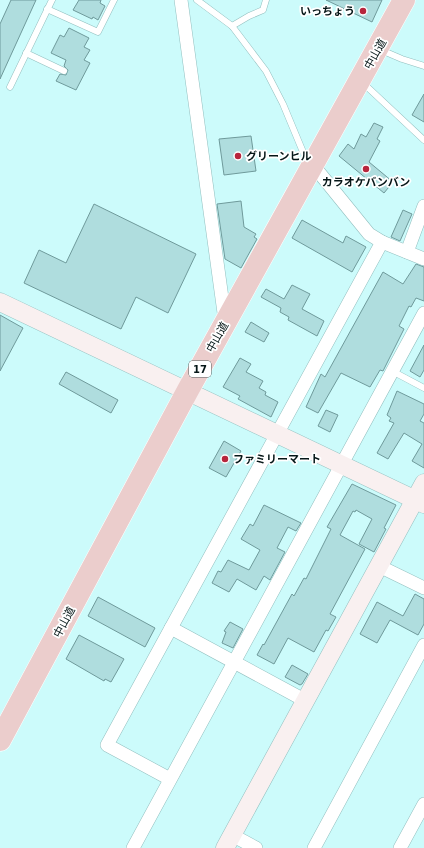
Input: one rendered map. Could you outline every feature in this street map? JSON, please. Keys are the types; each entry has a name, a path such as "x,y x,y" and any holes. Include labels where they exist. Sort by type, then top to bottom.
{"highway":[{"name":"中山道","path":"0,740 188,390 404,0"}],"street":[{"path":"181,0 226,322"},
{"path":"313,165 369,234 382,242 424,259"},
{"path":"407,252 424,206"},
{"path":"170,779 108,746 382,242"},
{"path":"0,302 188,390 419,502"},
{"path":"133,848 233,662 423,317"},
{"path":"256,848 229,842 379,566 419,502 424,483"},
{"path":"379,566 424,588"},
{"path":"171,628 306,701"},
{"path":"314,848 424,645"},
{"path":"400,848 424,804"}],"lane":[{"path":"10,87 52,0"},
{"path":"47,9 98,32 114,0"},
{"path":"197,0 232,26 266,71 283,104 303,152 313,165"},
{"path":"232,26 263,10 266,0"},
{"path":"378,49 402,60 424,66"},
{"path":"26,52 64,71"},
{"path":"360,81 424,140"},
{"path":"392,371 424,388"}],"building":[{"path":"11,0 36,0 0,79 0,24"},
{"path":"79,0 101,0 100,3 105,6 98,20 93,17 92,19 73,10"},
{"name":"いっちょう","path":"326,0 382,0 372,22"},
{"path":"69,28 89,38 84,47 90,50 84,60 90,63 76,90 56,81 60,74 66,75 68,70 64,66 66,60 51,53 60,35 64,37"},
{"path":"424,94 424,122 412,115"},
{"name":"カラオケバンバン","path":"374,123 383,127 377,139 380,141 369,162 393,182 384,193 339,156 348,144 354,149 361,134 366,137"},
{"name":"グリーンヒル","path":"251,136 256,171 224,175 219,139"},
{"path":"241,201 244,227 256,234 254,237 257,239 241,268 225,259 217,204"},
{"path":"94,204 196,254 168,313 136,297 121,329 24,283 39,250 66,263"},
{"path":"403,210 412,214 400,241 391,237"},
{"path":"302,220 343,243 346,236 366,247 352,272 292,238"},
{"path":"416,264 424,267 424,301 416,298 411,307 409,306 399,326 404,329 383,371 380,370 370,387 341,373 318,413 306,407 321,374 325,377 383,272 403,284"},
{"path":"292,285 310,294 302,309 324,321 317,336 288,320 289,317 280,312 281,308 261,297 266,289 284,299"},
{"path":"0,315 23,328 0,371"},
{"path":"251,322 269,333 264,342 245,332"},
{"path":"424,345 424,370 420,377 410,371"},
{"path":"240,358 251,364 246,372 263,381 259,388 266,392 265,395 278,402 271,417 238,399 240,396 223,387"},
{"path":"66,372 118,400 111,413 59,384"},
{"path":"397,391 424,404 424,414 420,421 424,423 424,468 412,461 422,444 404,433 388,459 377,453 394,423 389,421 391,418 387,415"},
{"path":"326,410 338,415 330,432 318,426"},
{"name":"ファミリーマート","path":"224,441 241,451 226,477 209,468"},
{"path":"352,484 396,505 384,528 386,529 374,552 359,544 372,519 356,510 355,512 353,511 340,535 365,549 330,614 336,617 328,631 326,630 314,652 288,638 274,664 257,655 292,594 294,596 304,578 306,579 331,529 327,527"},
{"path":"264,505 301,523 296,531 288,527 277,548 285,552 270,580 264,576 256,590 237,579 229,592 212,583 218,571 221,572 228,560 249,570 260,550 241,539 250,524 253,526"},
{"path":"415,594 424,599 424,624 418,635 390,620 377,643 360,634 377,602 403,616"},
{"path":"98,597 155,628 145,647 88,616"},
{"path":"230,622 243,629 233,648 222,643 226,632 224,631"},
{"path":"79,635 124,659 111,682 105,679 104,681 66,659"},
{"path":"292,665 308,674 300,685 285,677"}],"place":[{"name":"いっちょう","path":"363,11"},
{"name":"グリーンヒル","path":"238,156"},
{"name":"カラオケバンバン","path":"366,169"},
{"name":"ファミリーマート","path":"225,459"}]}
